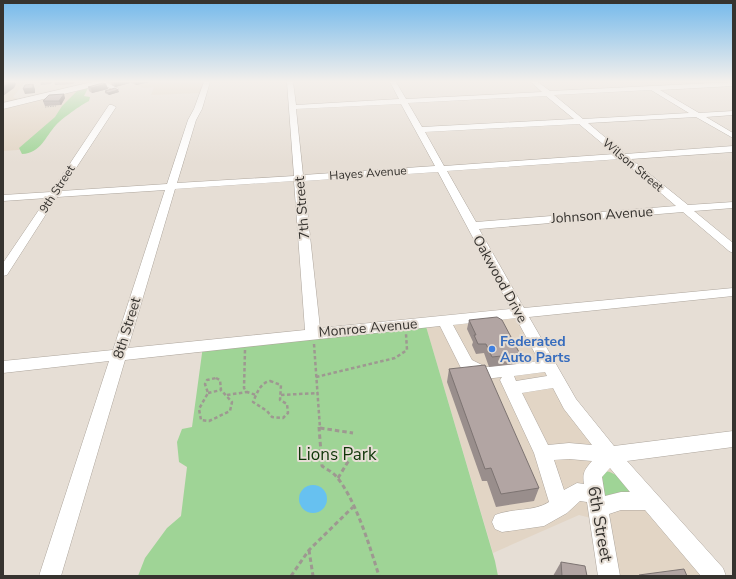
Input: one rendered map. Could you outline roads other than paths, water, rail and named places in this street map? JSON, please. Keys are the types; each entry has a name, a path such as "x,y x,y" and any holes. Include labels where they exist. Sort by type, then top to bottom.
{"street":[{"name":"9th Street","path":"3,272 111,109"},
{"name":"8th Street","path":"50,576 192,120 198,109"},
{"name":"7th Street","path":"293,109 314,338"},
{"name":"Oakwood Drive","path":"407,109 570,404 610,455 715,576"},
{"name":"Wilson Street","path":"567,109 733,248"},
{"path":"687,109 733,136"},
{"path":"419,130 733,113"},
{"name":"Hayes Avenue","path":"3,198 733,149"},
{"name":"Johnson Avenue","path":"471,226 733,205"},
{"name":"Monroe Avenue","path":"3,366 246,341 314,338 405,325 733,292"},
{"path":"444,321 466,364 485,373 549,366"},
{"path":"504,371 543,453 560,506"},
{"path":"512,388 557,381"},
{"path":"543,453 569,451 610,455 733,439"},
{"name":"6th Street","path":"609,576 592,475 610,455"},
{"path":"502,522 544,516 560,506 577,492 596,501 650,501"}],"water":[{"path":"313,485 323,489 327,499 323,509 313,513 303,509 299,499 303,489"}],"place":[{"name":"Federated Auto Parts","path":"492,349"}],"park label":[{"name":"Lions Park","path":"337,454"}]}
